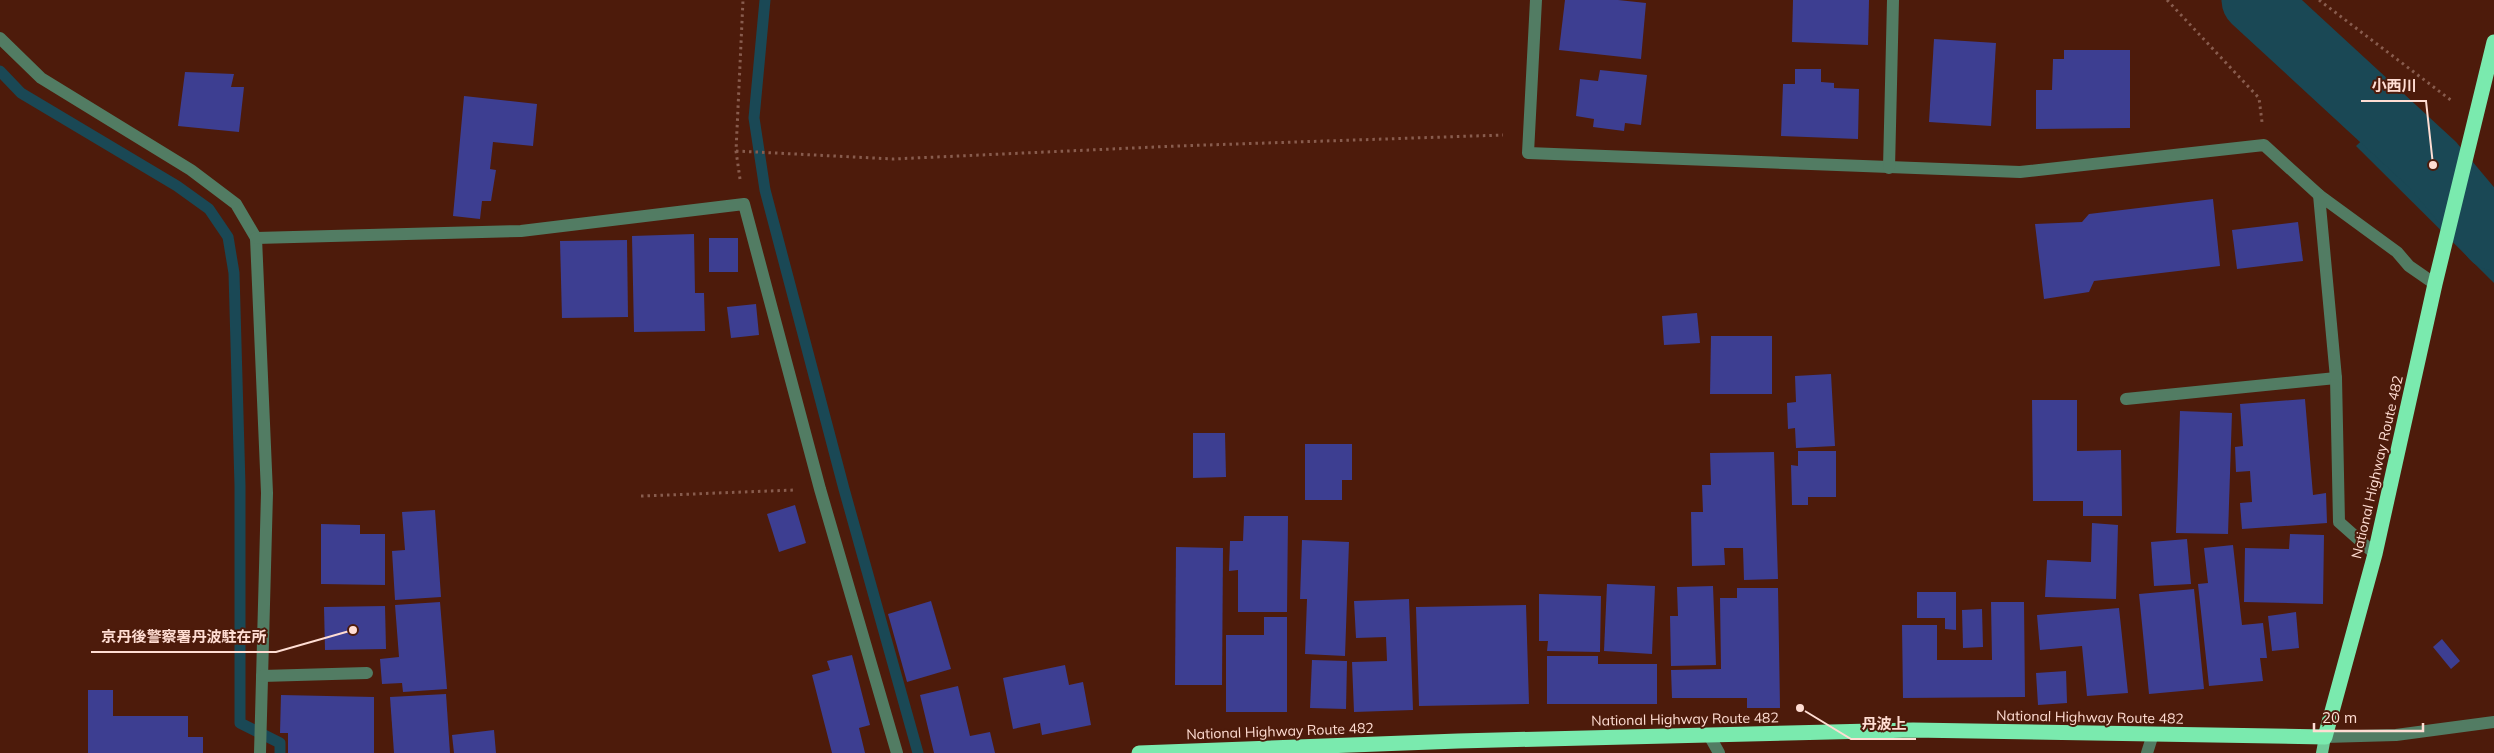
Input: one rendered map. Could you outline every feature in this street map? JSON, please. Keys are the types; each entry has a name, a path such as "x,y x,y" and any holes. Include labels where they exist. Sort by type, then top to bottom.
{"highway":[{"name":"National Highway Route 482","path":"1139,753 1459,747 1709,735 1913,730 2325,737 2375,554 2441,258 2494,42"}],"main road":[{"path":"2322,753 2325,737"}],"street":[{"path":"1536,0 1528,153 2020,172 2264,144 2319,195 2397,252 2409,266 2435,284"},
{"path":"1889,168 1893,0"},
{"path":"0,38 41,78 191,170 236,204 256,238 267,493 260,753"},
{"path":"2319,195 2336,378 2339,522 2375,554"},
{"path":"256,238 521,232 744,204 820,489 898,753"},
{"path":"2126,399 2336,378"},
{"path":"262,676 367,673"},
{"path":"2325,737 2396,735 2494,722"},
{"path":"2146,753 2153,734"},
{"path":"1709,735 1719,753"}],"path":[{"path":"743,0 736,151 744,204"},
{"path":"2167,0 2259,98 2264,144"},
{"path":"2319,0 2451,101 2476,116"},
{"path":"736,151 893,159 1167,146 1529,134"},
{"path":"640,496 820,489"}],"water":[{"path":"2403,102 2494,191 2494,283 2356,146"}],"building":[{"path":"1565,0 1618,0 1646,3 1641,59 1559,50"},
{"path":"1793,0 1869,0 1868,45 1792,42"},
{"path":"1934,39 1996,43 1991,126 1929,122"},
{"path":"2064,50 2130,50 2130,128 2036,129 2036,90 2052,90 2053,59 2064,59"},
{"path":"1795,69 1821,69 1821,82 1834,83 1834,88 1859,89 1858,139 1781,136 1783,84 1795,84"},
{"path":"1600,70 1647,75 1641,125 1625,123 1624,131 1593,127 1594,119 1576,116 1580,79 1598,81"},
{"path":"185,72 234,74 231,87 244,87 239,132 178,126"},
{"path":"464,96 537,104 533,146 493,142 490,169 496,170 491,201 482,201 480,219 453,216"},
{"path":"2213,199 2220,266 2094,281 2089,292 2044,299 2035,224 2082,222 2089,214"},
{"path":"2298,222 2303,261 2237,269 2232,230"},
{"path":"694,234 695,293 704,293 705,331 634,332 632,236"},
{"path":"709,238 738,238 738,272 709,272"},
{"path":"627,240 628,317 562,318 560,241"},
{"path":"756,304 759,335 731,338 727,307"},
{"path":"1697,313 1700,343 1664,345 1662,316"},
{"path":"1711,336 1772,336 1772,394 1710,394"},
{"path":"1831,374 1835,446 1796,448 1795,428 1788,429 1787,403 1796,402 1795,376"},
{"path":"2305,399 2313,495 2326,493 2327,523 2242,529 2240,503 2252,502 2250,471 2236,472 2235,447 2243,446 2240,404"},
{"path":"2032,400 2077,400 2077,451 2121,450 2122,516 2083,516 2083,501 2033,501"},
{"path":"2180,411 2232,413 2228,534 2176,533"},
{"path":"1193,433 1225,433 1226,477 1193,478"},
{"path":"1305,444 1352,444 1352,480 1342,480 1342,500 1305,500"},
{"path":"1798,451 1836,451 1836,497 1808,497 1808,505 1792,505 1791,465 1798,466"},
{"path":"1774,452 1778,579 1744,580 1743,548 1724,548 1725,565 1692,566 1691,512 1703,512 1702,485 1711,485 1710,453"},
{"path":"795,505 806,543 779,552 767,514"},
{"path":"435,510 441,597 395,600 392,551 405,550 402,512"},
{"path":"1244,516 1288,516 1287,612 1238,612 1238,570 1229,571 1230,541 1243,541"},
{"path":"2092,523 2118,525 2116,599 2045,597 2047,560 2091,562"},
{"path":"321,524 360,525 360,534 385,534 385,585 321,584"},
{"path":"2290,534 2324,535 2323,604 2244,602 2245,548 2289,549"},
{"path":"2187,539 2191,584 2154,586 2151,542"},
{"path":"1302,540 1349,542 1345,656 1305,654 1307,599 1300,599"},
{"path":"2233,545 2242,625 2263,623 2267,658 2260,658 2263,681 2209,686 2198,584 2208,583 2204,548"},
{"path":"1176,547 1223,548 1222,685 1175,685"},
{"path":"1607,584 1655,586 1652,654 1604,651"},
{"path":"1713,586 1716,665 1671,666 1670,616 1678,616 1677,587"},
{"path":"1737,588 1778,588 1780,708 1747,708 1747,698 1672,698 1671,670 1721,669 1720,598 1737,598"},
{"path":"2194,589 2204,689 2149,694 2139,594"},
{"path":"1917,592 1956,592 1956,630 1945,629 1945,618 1917,618"},
{"path":"1539,594 1601,596 1600,652 1547,651 1548,641 1539,641"},
{"path":"1409,599 1413,710 1354,712 1352,662 1387,661 1386,637 1356,638 1354,601"},
{"path":"931,601 951,669 907,682 888,614"},
{"path":"440,602 447,689 403,692 402,683 382,684 380,659 399,657 395,605"},
{"path":"1991,602 2024,602 2025,697 1903,698 1902,625 1937,625 1937,660 1992,660"},
{"path":"1526,605 1529,704 1419,706 1416,607"},
{"path":"385,606 386,649 325,650 324,607"},
{"path":"2119,608 2128,693 2087,696 2082,646 2040,650 2037,615"},
{"path":"1982,609 1983,647 1963,648 1962,610"},
{"path":"2296,612 2299,648 2272,651 2268,616"},
{"path":"1264,617 1287,617 1287,712 1226,712 1226,635 1264,635"},
{"path":"2442,639 2460,661 2451,669 2433,647"},
{"path":"852,655 870,725 859,728 865,753 832,753 812,675 830,670 827,661"},
{"path":"1547,656 1598,656 1598,664 1657,664 1657,704 1547,704"},
{"path":"1312,660 1347,661 1346,709 1310,708"},
{"path":"1065,665 1069,685 1083,682 1091,725 1042,735 1040,723 1013,729 1003,678"},
{"path":"2066,671 2067,703 2038,705 2036,673"},
{"path":"958,686 970,736 990,732 995,753 934,753 920,695"},
{"path":"88,690 113,690 113,716 188,716 188,737 203,737 203,753 88,753"},
{"path":"446,694 450,753 394,753 390,697"},
{"path":"281,695 374,697 374,753 288,753 288,733 280,733"},
{"path":"494,730 496,753 454,753 452,735"}],"waterway":[{"path":"765,0 754,118 765,190 844,489 918,753"},
{"path":"2254,0 2433,165 2494,238"},
{"path":"0,71 21,93 177,186 209,209 228,237 234,273 240,486 240,723 280,743 280,753"}],"place":[{"name":"小西川","path":"2433,165"},
{"name":"京丹後警察署丹波駐在所","path":"353,630"},
{"name":"丹波上","path":"1800,708"}]}
